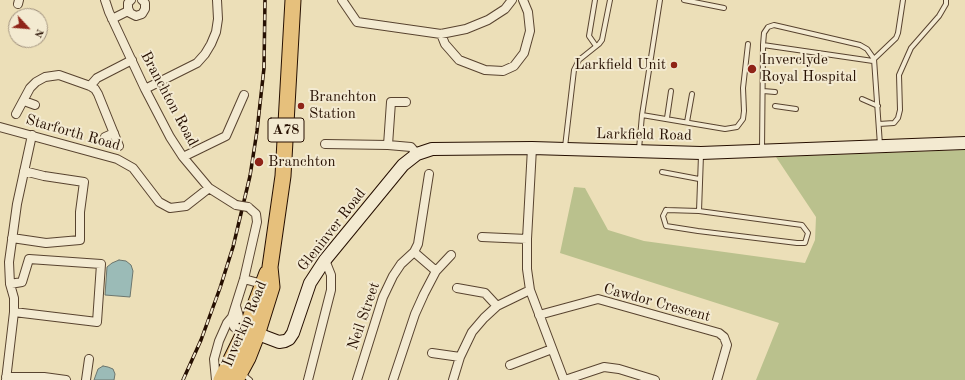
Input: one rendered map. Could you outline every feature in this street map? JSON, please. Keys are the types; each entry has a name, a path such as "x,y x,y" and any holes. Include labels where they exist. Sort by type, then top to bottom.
{"highway":[{"name":"Inverkip Road","path":"221,380 252,332 272,287 270,268 283,176 294,0"},
{"name":"Inverkip Road","path":"242,377 248,358 262,284 270,268"}],"street":[{"name":"Branchton Road","path":"105,0 112,19 145,89 170,137 183,157 209,188 236,204 248,207 256,214 257,222 244,280"},
{"path":"128,10 128,5 131,0"},
{"path":"128,10 136,16 142,14 145,6 142,0"},
{"path":"145,89 197,63 205,54 216,32 218,19 217,0"},
{"path":"342,0 357,22 440,34 466,29 488,20 505,9 512,0"},
{"path":"440,34 445,44 459,60 485,70 503,71 514,66 524,52 530,31 528,12 523,0"},
{"path":"112,19 128,10"},
{"path":"90,86 97,78 132,60"},
{"path":"16,114 30,88 36,82 45,77 59,75 90,86 98,94 119,146"},
{"path":"183,157 226,136 244,95"},
{"path":"24,101 35,105"},
{"path":"388,145 391,102 406,102"},
{"name":"Starforth Road","path":"0,127 117,159 133,168 159,202 170,208 186,206 209,188"},
{"path":"105,137 114,133"},
{"path":"32,135 24,171 9,262 10,284 14,298 14,312 6,379 44,377 66,380"},
{"name":"Larkfield Road","path":"417,154 432,149 532,148 701,153 965,143"},
{"path":"325,144 411,147 417,154"},
{"path":"532,148 527,239 527,269 530,290 565,380 604,367 619,369 655,380"},
{"name":"Gleninver Road","path":"252,332 279,342 285,341 289,338 293,333 310,283 325,260 403,165 417,154"},
{"path":"12,238 46,243 80,240 80,212 84,182 44,176 24,171"},
{"name":"Neil Street","path":"357,380 383,297 393,276 401,264 414,252 418,244 429,174"},
{"path":"482,237 527,239"},
{"path":"414,252 436,271"},
{"path":"393,380 415,314 424,294 436,271 451,255"},
{"path":"10,284 22,282 29,259 101,264 97,322 14,312"},
{"path":"308,380 331,290 331,275 325,260"},
{"path":"216,380 214,358 219,341 227,323 232,317 244,280 262,284"},
{"path":"457,288 485,293 497,306"},
{"path":"453,380 460,357 472,332 497,306 530,290"},
{"name":"Cawdor Crescent","path":"539,315 598,299 718,333 724,337 727,345 717,380"},
{"path":"236,306 240,320 252,332"},
{"path":"232,317 234,327 238,330 252,332"},
{"path":"510,365 552,349"},
{"path":"432,353 460,357"},
{"path":"86,380 89,360"}],"lane":[{"path":"595,0 589,36 596,46"},
{"path":"564,149 574,70 579,60 602,40 610,0"},
{"path":"639,152 642,115 654,27 660,0"},
{"path":"684,0 724,8"},
{"path":"874,60 896,38 903,0"},
{"path":"879,124 894,123 898,118 900,110 899,75 911,48 939,16 946,4 946,0"},
{"path":"762,150 764,33 768,27 774,25 860,44 867,49 874,60 880,146"},
{"path":"642,115 725,129 737,127 743,119 743,88 748,44"},
{"path":"763,45 874,60"},
{"path":"667,118 671,91"},
{"path":"763,91 775,92"},
{"path":"687,122 692,94"},
{"path":"862,99 878,106"},
{"path":"775,106 796,108"},
{"path":"699,211 701,153"},
{"path":"662,172 699,178"},
{"path":"666,210 699,211 802,224 808,233 805,243 789,242 666,226 663,216 666,210"}],"green space":[{"path":"965,150 965,380 756,380 779,323 560,253 574,187 585,188 608,230 644,241 805,263 815,240 816,217 776,157"}],"water":[{"path":"119,260 126,261 131,265 133,271 130,297 105,295 107,267"},
{"path":"103,366 113,369 115,374 114,380 94,380 98,369"}],"railway":[{"path":"183,380 201,340 220,288 233,247 250,176 264,68 265,0"}],"place":[{"name":"Larkfield Unit","path":"674,65"},
{"name":"Inverclyde Royal Hospital","path":"752,69"},
{"name":"Branchton Station","path":"301,106"},
{"name":"Branchton","path":"259,162"}]}
